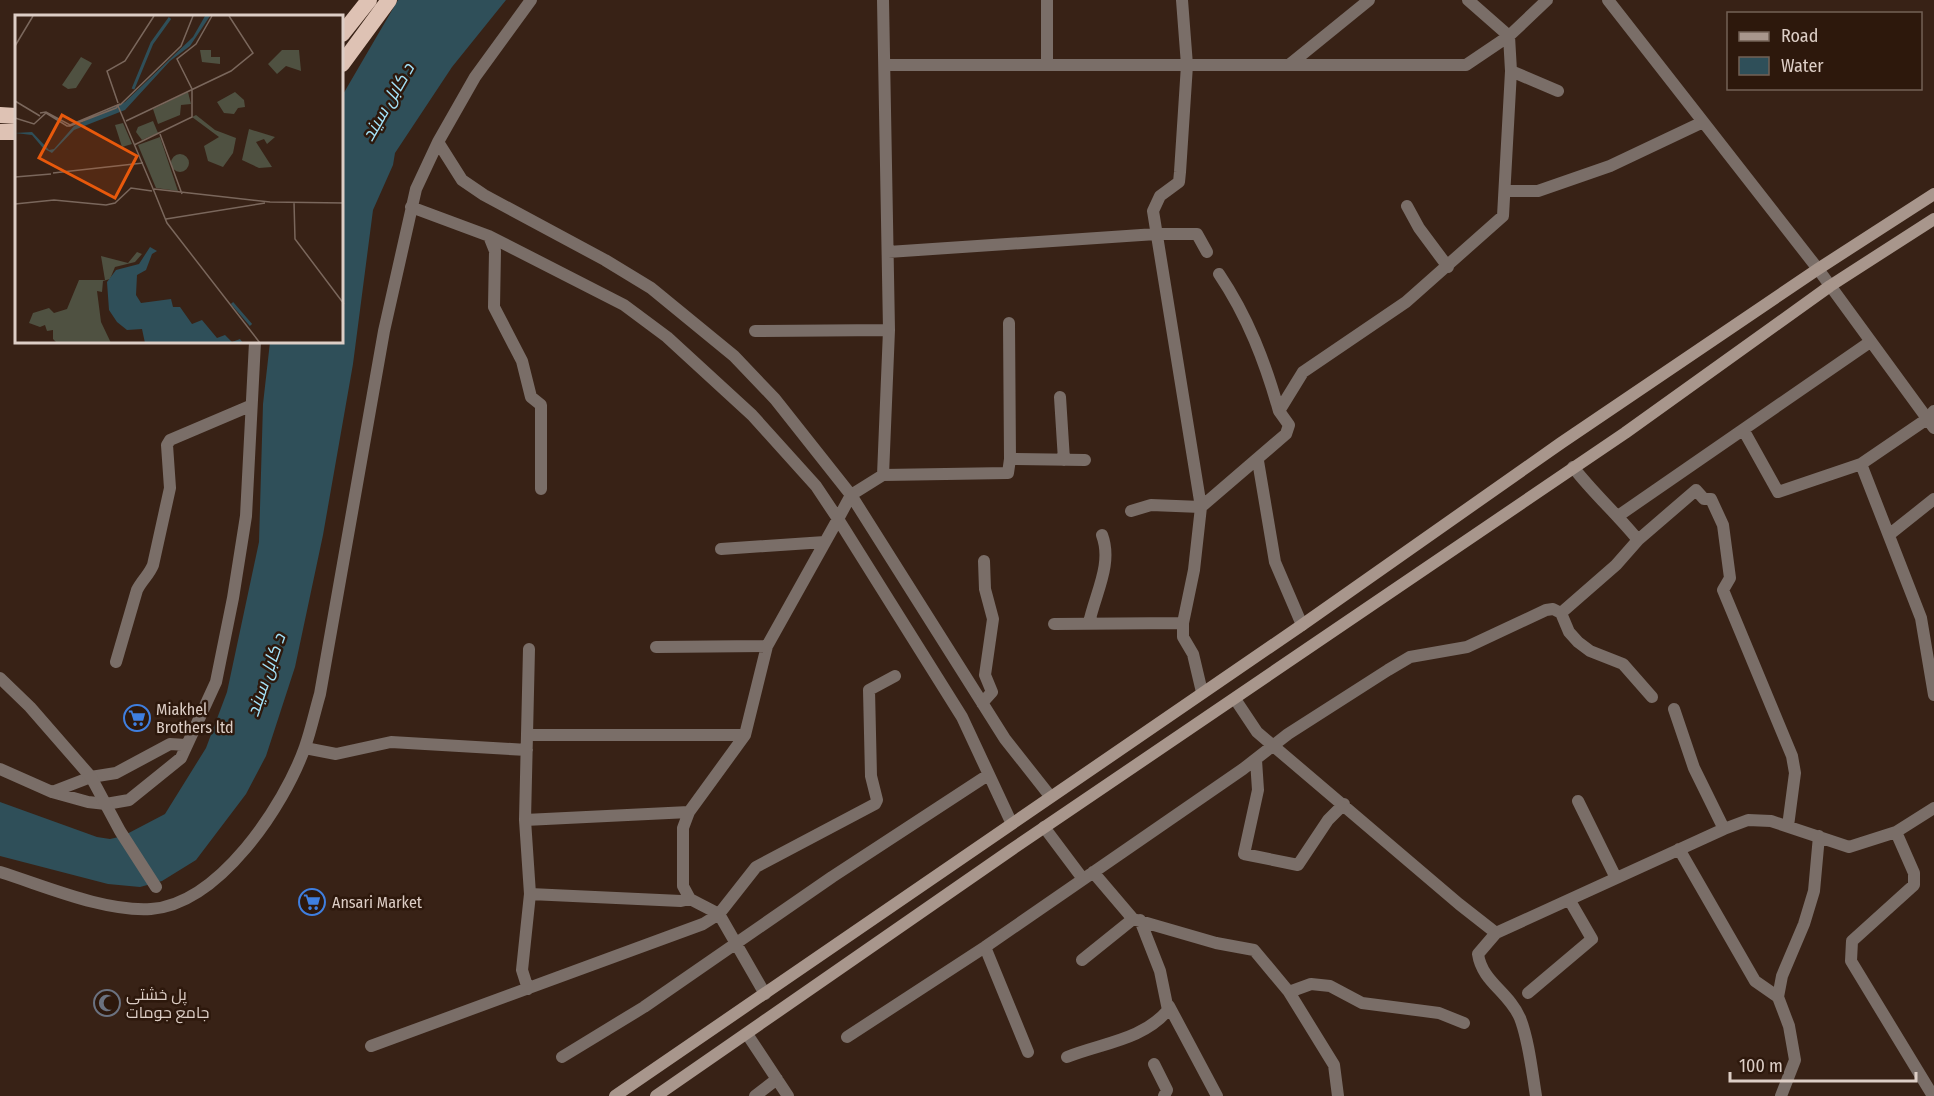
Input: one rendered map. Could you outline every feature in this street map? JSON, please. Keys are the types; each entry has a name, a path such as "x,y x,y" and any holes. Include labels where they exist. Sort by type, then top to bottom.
{"highway":[{"path":"344,31 369,0"},
{"path":"344,61 389,0"},
{"path":"0,115 15,116"}],"main road":[{"path":"615,1096 1011,822 1302,625 1561,443 1818,269 1934,194"},
{"path":"656,1096 1044,827 1573,467 1830,286 1934,219"}],"street":[{"path":"0,872 117,906 144,909 170,905 201,891 253,838 281,798 305,748 328,654 384,331 416,189 438,142 475,77 531,0"},
{"path":"883,0 889,330 883,475"},
{"path":"1047,0 1047,64"},
{"path":"1182,0 1187,65 1179,182 1155,203 1156,234 1169,299 1201,507 1194,570 1183,623 1184,637 1193,654 1202,692"},
{"path":"1290,65 1369,0"},
{"path":"1279,411 1303,372 1406,302 1503,216 1511,71 1509,36 1468,0"},
{"path":"885,65 1466,64 1509,36 1547,0"},
{"path":"1608,0 1818,269 1870,342 1932,419 1861,464 1778,492 1744,431"},
{"path":"1511,71 1558,91"},
{"path":"1506,191 1538,191 1610,166 1703,122"},
{"path":"438,142 462,180 651,288 734,356 803,431 851,495 1005,739 1050,796"},
{"path":"1407,206 1419,228 1448,267"},
{"path":"411,207 489,236 624,305 667,337 752,415 816,486 838,519 962,717 1011,822"},
{"path":"888,252 1156,234 1197,234 1208,252"},
{"path":"489,236 495,251 494,307 522,361 531,397 541,405 541,489"},
{"path":"1131,511 1151,506 1201,507 1258,461 1287,434 1289,425 1279,411 1262,354 1234,296 1219,274"},
{"path":"765,994 719,914 690,899 683,885 682,828 689,812 745,735 767,646 851,495 883,475 1008,473 1010,459 1009,323"},
{"path":"755,331 889,330"},
{"path":"1618,516 1870,342"},
{"path":"0,768 52,792 88,802 106,804 129,800 182,758 216,682 233,598 246,516 255,344"},
{"path":"1060,397 1064,460"},
{"path":"116,662 137,590 142,580 149,575 153,565 170,488 167,445 170,440 250,406"},
{"path":"1010,459 1085,459"},
{"path":"1258,461 1275,562 1302,625"},
{"path":"1861,464 1921,618 1934,695"},
{"path":"1573,467 1594,494 1618,516 1638,540"},
{"path":"1561,613 1616,566 1638,540 1696,490 1704,499 1711,499 1723,525 1730,578 1723,590 1792,756 1795,773 1788,826"},
{"path":"1890,534 1934,499"},
{"path":"1089,623 1094,596 1105,565 1102,535"},
{"path":"721,549 825,542"},
{"path":"982,703 992,692 985,675 993,619 986,590 984,561"},
{"path":"847,1037 985,947 1256,760 1288,734 1410,657 1467,647 1546,610 1553,609 1561,613 1569,632 1578,642 1590,651 1623,664 1652,697"},
{"path":"1054,624 1183,623"},
{"path":"656,647 767,646"},
{"path":"528,989 522,970 530,894 525,820 529,649"},
{"path":"370,1046 703,924 719,914 756,867 875,804 877,800 872,776 869,690 895,675"},
{"path":"0,678 30,707 91,777 120,831 156,887"},
{"path":"1235,699 1257,732 1496,933"},
{"path":"1674,709 1694,768 1724,829"},
{"path":"528,735 745,735"},
{"path":"305,748 336,754 391,742 527,750"},
{"path":"52,792 91,777 116,773 170,744 186,745"},
{"path":"1256,760 1258,790 1244,854 1298,865 1328,820 1344,804"},
{"path":"562,1057 644,1007 737,942 988,775"},
{"path":"1578,801 1616,878"},
{"path":"1536,1096 1520,1019 1510,1000 1480,969 1478,954 1496,933 1748,820 1772,821 1848,847 1896,832 1934,808"},
{"path":"525,820 689,812"},
{"path":"1044,827 1088,875 1137,920 1160,971 1169,1006 1217,1096"},
{"path":"1896,832 1914,873 1914,885 1852,941 1851,961 1933,1096"},
{"path":"1781,1096 1796,1060 1789,1026 1778,998 1782,976 1804,924 1814,891 1819,836"},
{"path":"1679,849 1755,981 1778,998"},
{"path":"530,894 681,901 690,899"},
{"path":"1528,993 1592,939 1570,901"},
{"path":"1082,960 1137,920"},
{"path":"1137,920 1216,943 1254,950 1289,992 1334,1065 1338,1096"},
{"path":"985,947 1028,1052"},
{"path":"1289,992 1311,984 1330,986 1362,1003 1438,1013 1464,1023"},
{"path":"1068,1057 1095,1046 1132,1038 1166,1013 1169,1006"},
{"path":"747,1034 788,1096"},
{"path":"1154,1064 1167,1090 1164,1096"},
{"path":"755,1096 777,1079"}],"water":[{"name":"د کابل سيند","path":"398,0 506,0 452,67 395,153 393,165 373,210 353,364 323,535 295,667 266,756 246,794 196,860 162,881 140,887 108,884 0,856 0,802 97,837 110,839 123,836 165,814 206,748 227,692 259,542 263,404 270,344 344,344 344,93"}],"place":[{"name":"Miakhel Brothers ltd","path":"137,718"},
{"name":"Ansari Market","path":"312,902"},
{"name":"پل خشتی جامع جومات","path":"107,1003"}]}
